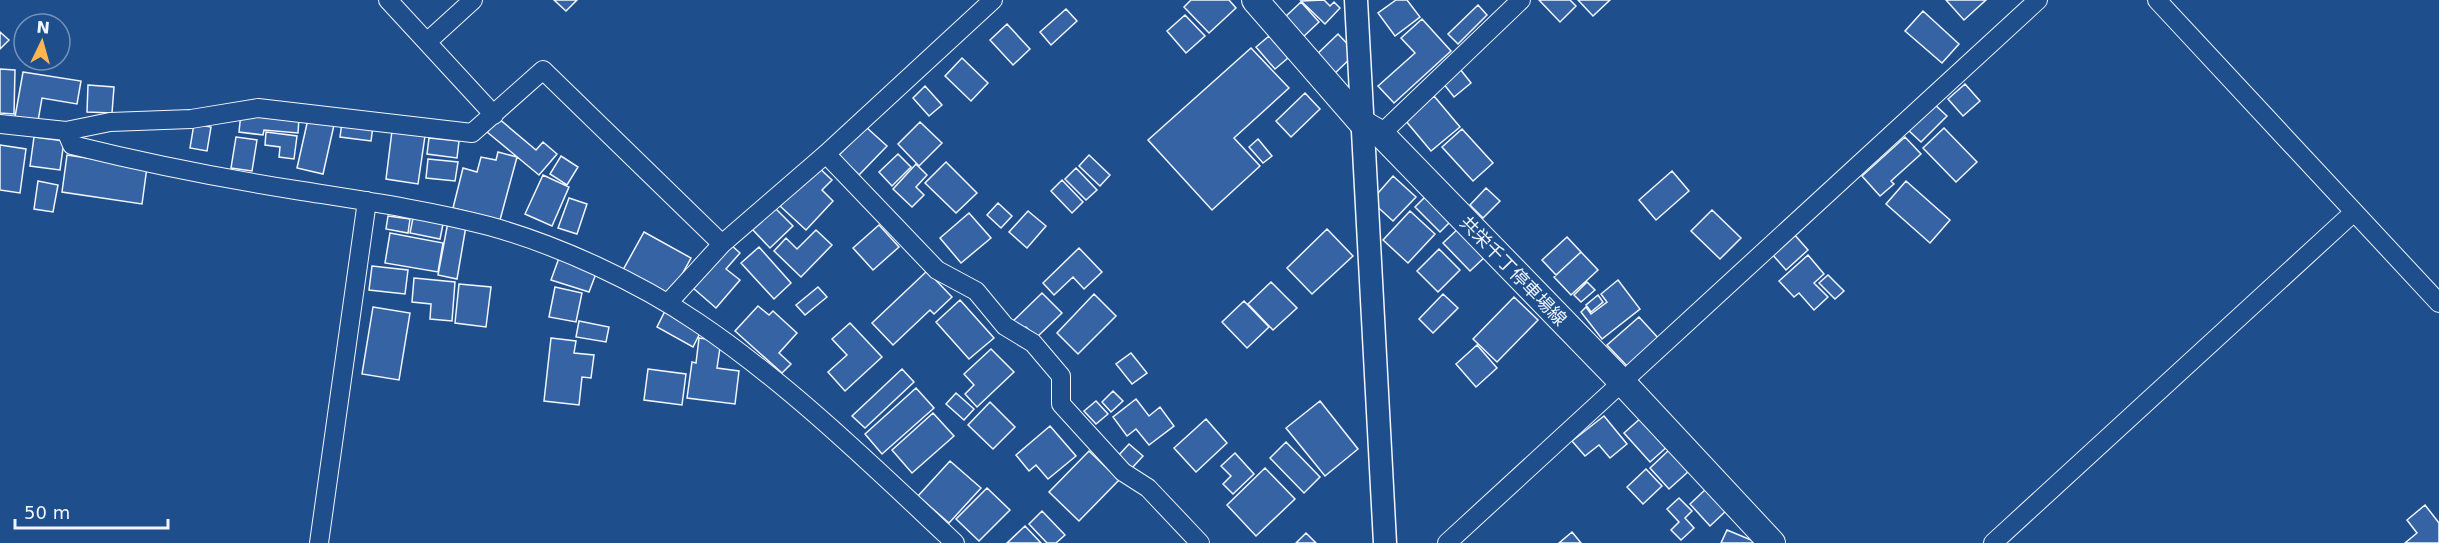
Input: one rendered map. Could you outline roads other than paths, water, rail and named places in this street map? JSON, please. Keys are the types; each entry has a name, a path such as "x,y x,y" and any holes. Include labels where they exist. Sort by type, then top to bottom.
{"main road":[{"name":"共栄千丁停車場線","path":"1255,0 1371,129 1622,382 1772,543"}],"street":[{"path":"388,0 495,114"},
{"path":"427,42 472,0"},
{"path":"668,303 722,244 826,154 993,0"},
{"path":"1356,0 1371,129 1385,543"},
{"path":"1371,129 1521,0"},
{"path":"1450,542 2038,0"},
{"path":"2157,0 2439,303"},
{"path":"0,124 66,131 110,122 191,119 258,108 472,133 543,70 722,244"},
{"path":"66,131 72,145 173,169 415,209 491,226 573,255 668,303 698,322 774,380 955,543"},
{"path":"826,154 937,270 976,291 1005,326 1033,343 1061,376 1061,404 1123,472 1148,488 1200,543"},
{"path":"319,543 368,201"},
{"path":"1993,543 2354,212"}]}
